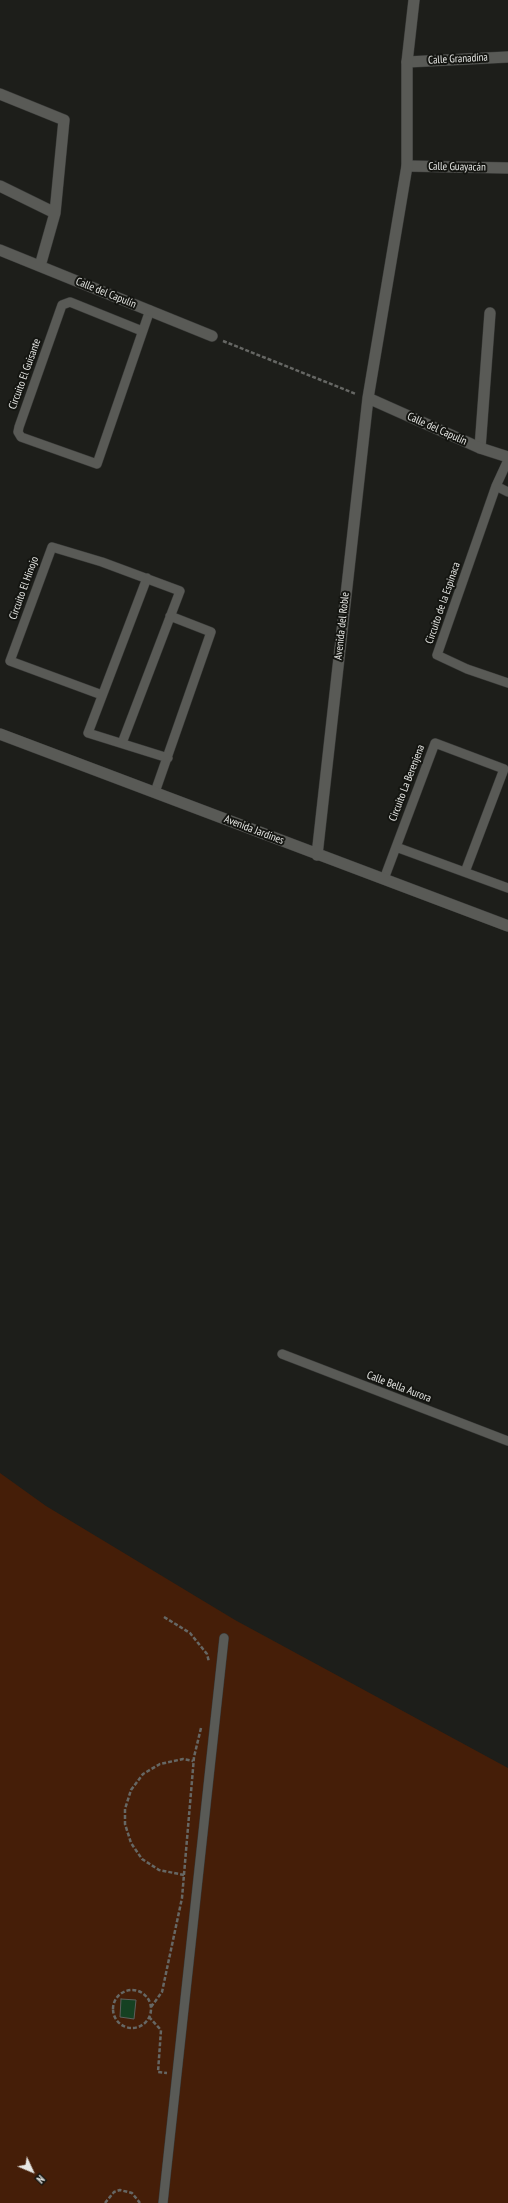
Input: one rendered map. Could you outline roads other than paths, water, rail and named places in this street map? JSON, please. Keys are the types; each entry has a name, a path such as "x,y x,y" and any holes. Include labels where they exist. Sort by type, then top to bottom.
{"street":[{"name":"Avenida del Roble","path":"317,855 368,398 407,166 408,62 414,0"},
{"name":"Calle Granadina","path":"408,62 508,57"},
{"path":"0,94 64,120 55,214 40,266"},
{"name":"Calle Guayacán","path":"407,166 508,168"},
{"path":"0,186 55,214"},
{"name":"Calle del Capulín","path":"0,250 212,336"},
{"path":"480,448 490,312"},
{"name":"Calle del Capulín","path":"368,398 480,448 508,458"},
{"name":"Avenida Jardines","path":"0,734 508,926"}],"lane":[{"name":"Circuito El Guisante","path":"142,331 70,302 62,305 19,427 18,432 21,437 97,464 150,310"},
{"name":"Circuito de la Espinaca","path":"508,458 496,486 437,655 467,669 508,683"},
{"path":"496,486 508,492"},
{"name":"Circuito El Hinojo","path":"102,695 10,661 52,548 147,578 180,591 122,744"},
{"path":"147,578 88,733 168,758"},
{"path":"155,792 211,632 170,616"},
{"name":"Circuito La Berenjena","path":"384,879 435,743 504,769 464,872"},
{"path":"396,847 508,888"},
{"name":"Calle Bella Aurora","path":"282,1354 508,1441"},
{"path":"163,2203 224,1638"}]}
